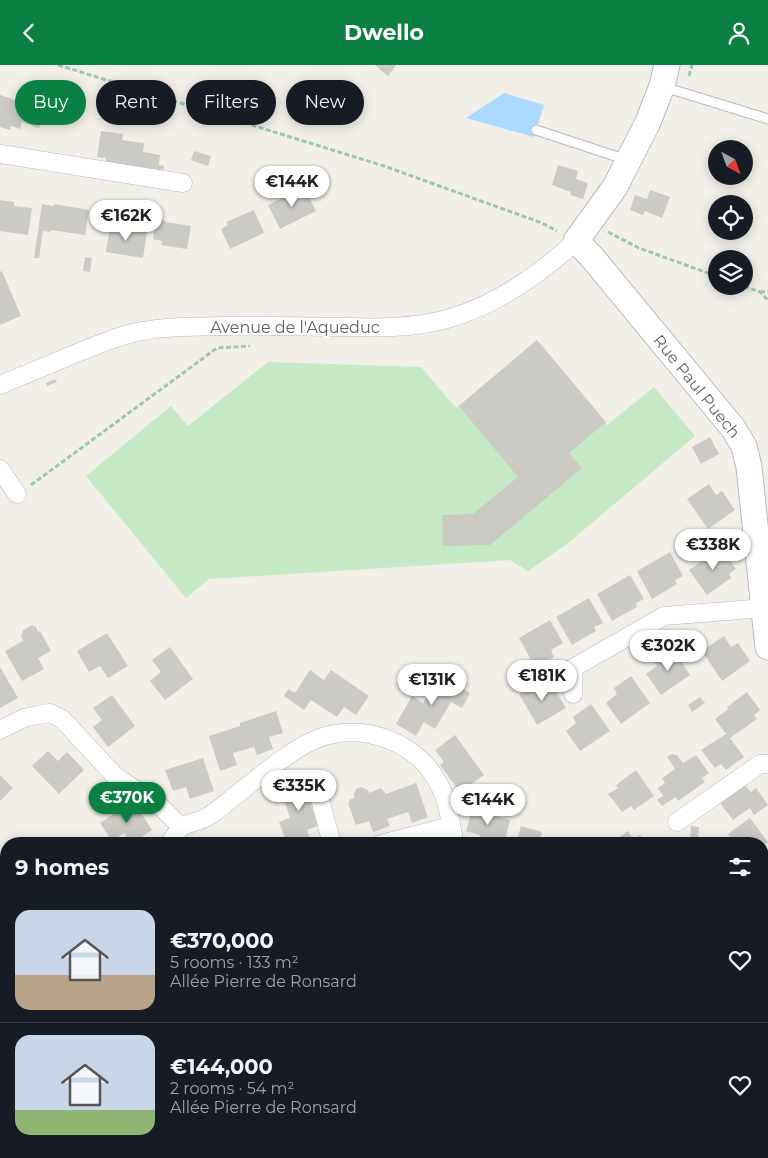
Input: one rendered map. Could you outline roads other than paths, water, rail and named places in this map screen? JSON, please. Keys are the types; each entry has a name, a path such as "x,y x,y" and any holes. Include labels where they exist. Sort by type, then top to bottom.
{"street":[{"path":"576,241 615,187 648,122 665,75"},
{"path":"0,154 183,183"},
{"name":"Avenue de l'Aqueduc","path":"0,385 112,339 148,330 239,326 389,328 448,319 500,297 527,281 576,241"},
{"name":"Rue Paul Puech","path":"576,241 591,256 732,426 744,446 749,467 768,647"},
{"path":"0,469 17,494"},
{"path":"573,694 573,668 664,616 764,608"},
{"path":"0,730 24,718 38,715 50,713 62,719 115,776 161,807 181,827"},
{"path":"174,837 181,827 214,813 282,761 312,741 329,735 345,733 366,733 384,738 400,745 415,755 436,778 445,800 453,837"},
{"path":"677,822 760,764 768,764"},
{"path":"321,803 330,837"},
{"path":"408,837 451,826"}],"lane":[{"path":"665,75 768,119"},
{"path":"536,130 629,160"}],"water":[{"path":"504,93 544,105 534,137 466,118"}]}
